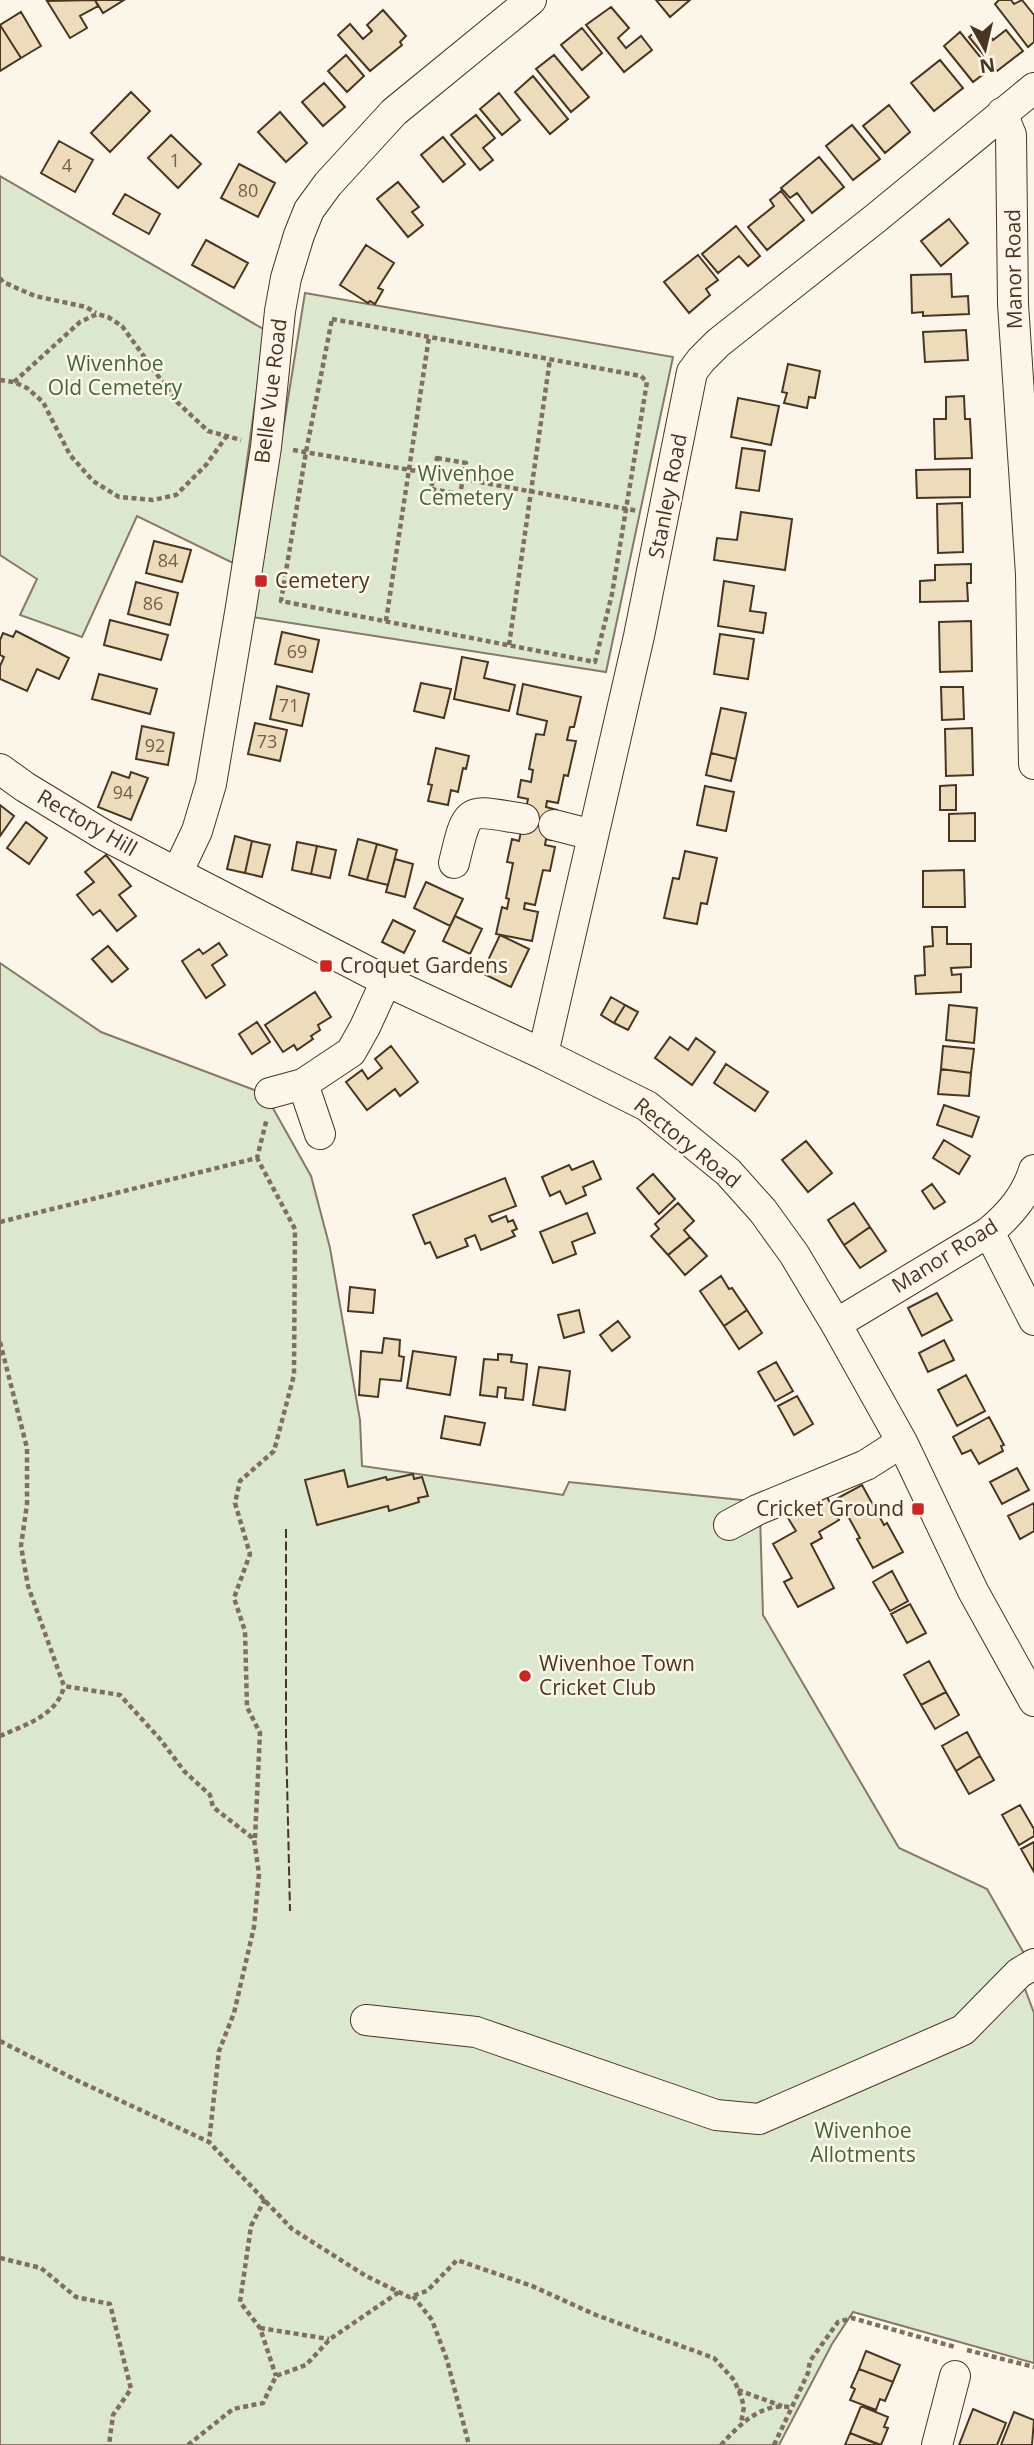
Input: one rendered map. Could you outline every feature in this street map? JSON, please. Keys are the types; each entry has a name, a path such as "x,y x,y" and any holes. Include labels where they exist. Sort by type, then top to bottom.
{"street":[{"name":"Belle Vue Road","path":"177,873 197,831 211,785 266,447 284,289 309,210 358,149 394,113 531,0"},
{"name":"Stanley Road","path":"543,1054 664,516 692,372 718,343 1034,88"},
{"name":"Manor Road","path":"1002,113 1012,135 1013,304 1031,574 1034,764"},
{"name":"Rectory Hill","path":"0,769 104,835 177,873"},
{"path":"454,863 463,827 472,814 524,819"},
{"path":"554,825 593,835"},
{"name":"Rectory Road","path":"177,873 387,981 647,1105 728,1171 763,1211 794,1254 836,1324 902,1442 973,1591 1034,1701"},
{"path":"270,1093 303,1084 351,1052 387,981"},
{"path":"303,1084 320,1134"},
{"name":"Manor Road","path":"836,1324 989,1231 1008,1215 1028,1188 1034,1170"},
{"path":"989,1231 1034,1320"},
{"path":"729,1525 757,1510 866,1465 902,1442"},
{"path":"366,2020 476,2032 716,2115 759,2119 963,2030 1019,1973 1034,1964"},
{"path":"937,2445 955,2375"}],"path":[{"path":"0,278 3,282 35,296 86,307 122,326 177,402 208,431 241,440 249,446 306,452 434,474"},
{"path":"13,382 80,322 97,314"},
{"path":"332,318 550,359 641,376 647,382 612,594 594,662 281,601 332,318"},
{"path":"386,621 429,337"},
{"path":"509,645 550,359"},
{"path":"0,380 27,388 43,402 70,455 93,481 119,496 153,499 176,495 206,466 226,437"},
{"path":"437,458 466,463 460,494 431,489 434,474 437,458"},
{"path":"463,479 664,516"},
{"path":"209,2142 219,2051 234,2013 254,1927 259,1874 254,1839 260,1733 247,1707 245,1631 233,1598 250,1553 235,1503 240,1481 274,1451 294,1375 295,1228 257,1158 268,1115 270,1093"},
{"path":"0,1222 257,1158"},
{"path":"0,1342 27,1448 27,1504 21,1546 28,1586 64,1686 61,1700 38,1719 0,1736"},
{"path":"64,1686 120,1695 160,1739 184,1771 210,1795 213,1807 254,1839"},
{"path":"0,2041 75,2080 209,2142 292,2229 366,2276 410,2297 427,2291 457,2260 532,2286 596,2315 713,2358 734,2380 744,2407 741,2423"},
{"path":"188,2445 233,2409 263,2403 276,2376 260,2328 240,2302 251,2226 265,2199"},
{"path":"0,2258 41,2268 76,2297 110,2304 131,2389 113,2416 109,2445"},
{"path":"276,2376 306,2365 330,2339 400,2292"},
{"path":"413,2296 432,2320 447,2360 469,2445"},
{"path":"774,2445 808,2373 810,2361 838,2322 852,2318 1034,2367"},
{"path":"260,2328 330,2339"},
{"path":"738,2390 790,2407"},
{"path":"721,2445 741,2423 766,2409 783,2406"}],"green space":[{"name":"Wivenhoe Old Cemetery","path":"0,176 265,330 233,563 137,516 82,637 20,615 37,579 0,555"},
{"name":"Wivenhoe Cemetery","path":"305,293 673,357 606,672 253,617"},
{"name":"Wivenhoe Allotments","path":"0,963 101,1032 265,1094 311,1176 330,1248 360,1420 362,1466 563,1495 569,1482 751,1501 760,1515 763,1615 899,1848 987,1889 1029,1962 1019,1973 1034,2013 1034,2363 853,2312 832,2344 779,2445 0,2445"}],"building":[{"path":"95,0 98,6 80,16 87,28 70,38 47,1"},
{"path":"95,0 124,0 103,13"},
{"path":"656,0 690,0 670,17"},
{"path":"999,0 1011,0 1014,4 1022,0 1034,15 1034,42 1028,47 995,4"},
{"path":"611,7 629,28 618,38 626,48 641,36 652,50 624,72 586,25"},
{"path":"383,10 406,36 400,42 402,45 370,71 338,35 350,24 363,39 372,31 367,25"},
{"path":"21,12 41,46 21,58 0,25"},
{"path":"0,25 21,58 0,71"},
{"path":"582,28 602,53 582,70 561,45"},
{"path":"978,29 985,37 988,34 993,40 1006,30 1023,51 997,71 969,37"},
{"path":"960,32 990,69 973,82 944,46"},
{"path":"346,55 364,76 347,92 328,71"},
{"path":"554,55 589,97 571,112 536,69"},
{"path":"940,60 963,88 934,111 911,83"},
{"path":"533,76 568,119 550,134 515,92"},
{"path":"324,83 345,107 323,126 302,102"},
{"path":"131,92 150,111 110,152 91,133"},
{"path":"499,93 520,120 502,135 480,109"},
{"path":"889,105 910,132 885,153 863,126"},
{"path":"280,112 307,143 286,162 258,132"},
{"path":"476,115 495,138 483,148 493,160 480,170 451,135"},
{"path":"852,125 880,159 853,180 826,146"},
{"path":"171,135 201,164 178,188 148,158"},
{"path":"443,137 465,164 443,182 421,155"},
{"path":"59,141 93,160 75,192 41,173"},
{"path":"819,157 844,187 812,213 797,193 790,198 781,188"},
{"path":"239,164 275,183 258,217 221,198"},
{"path":"398,182 419,207 412,212 423,225 408,237 377,199"},
{"path":"781,191 804,220 767,250 748,227 774,206 770,200"},
{"path":"125,194 160,214 149,234 113,214"},
{"path":"949,219 968,243 941,266 921,241"},
{"path":"736,226 760,256 748,266 739,256 718,273 702,254"},
{"path":"206,240 248,263 234,288 192,265"},
{"path":"366,245 394,263 378,288 383,290 375,304 370,301 368,303 340,285"},
{"path":"698,255 718,280 706,289 710,295 689,313 664,282"},
{"path":"951,274 952,297 968,296 969,314 923,316 923,312 912,313 911,275"},
{"path":"966,330 968,360 925,362 923,332"},
{"path":"788,364 820,371 815,398 809,397 807,408 784,403 787,393 782,392"},
{"path":"964,396 965,419 970,419 972,458 935,459 934,419 946,419 946,397"},
{"path":"738,398 779,406 771,445 731,437"},
{"path":"742,448 765,451 759,491 736,488"},
{"path":"970,469 970,497 917,498 916,470"},
{"path":"962,503 963,552 938,553 937,504"},
{"path":"741,512 792,519 785,570 714,560 717,538 737,540"},
{"path":"154,541 191,550 182,582 146,573"},
{"path":"971,564 971,583 967,583 968,601 920,602 920,581 935,580 935,565"},
{"path":"724,581 754,586 750,611 766,613 763,633 718,626"},
{"path":"136,582 178,593 170,625 128,614"},
{"path":"110,620 168,635 161,660 104,645"},
{"path":"971,621 972,671 940,672 939,622"},
{"path":"16,631 69,658 59,679 37,669 27,691 0,679 0,666 4,657 0,655 0,640 3,633 13,637"},
{"path":"282,632 319,640 312,672 275,664"},
{"path":"720,634 754,639 748,679 714,674"},
{"path":"462,657 488,662 484,678 515,685 509,711 454,699"},
{"path":"99,674 157,689 150,714 92,699"},
{"path":"421,683 451,689 444,718 414,711"},
{"path":"523,684 581,697 574,727 570,727 567,740 576,741 568,776 564,775 558,803 547,801 546,807 557,810 551,840 546,839 545,845 555,847 550,871 543,870 535,905 525,903 524,909 538,912 532,941 496,934 502,907 507,909 509,899 506,898 513,863 507,862 512,839 519,841 528,799 518,797 521,780 531,782 533,770 529,769 536,734 544,735 547,721 517,714"},
{"path":"277,686 309,694 302,726 270,719"},
{"path":"941,687 963,687 964,719 942,720"},
{"path":"721,708 746,713 736,759 711,753"},
{"path":"255,723 287,730 280,761 248,754"},
{"path":"142,726 174,733 168,765 136,759"},
{"path":"972,728 973,775 946,776 945,729"},
{"path":"436,748 469,756 466,769 463,768 458,792 451,790 448,805 428,801 432,785 428,784"},
{"path":"711,753 736,759 731,781 706,775"},
{"path":"112,772 129,778 131,772 148,778 131,820 98,807"},
{"path":"956,785 956,810 940,810 940,786"},
{"path":"705,786 734,792 726,831 697,825"},
{"path":"0,805 14,816 0,836"},
{"path":"975,813 975,841 949,841 949,814"},
{"path":"26,822 47,838 29,864 7,848"},
{"path":"235,836 252,841 245,873 227,869"},
{"path":"358,839 377,844 367,880 349,875"},
{"path":"252,841 270,845 262,877 245,873"},
{"path":"297,842 317,846 311,874 292,870"},
{"path":"377,844 397,850 388,885 367,880"},
{"path":"317,846 336,850 330,878 311,874"},
{"path":"685,851 717,858 707,904 701,903 697,924 664,918 673,878 679,879"},
{"path":"106,855 131,886 119,895 136,916 117,931 100,910 93,915 77,895 94,882 85,872"},
{"path":"395,859 413,864 405,897 386,892"},
{"path":"964,870 965,907 923,907 923,871"},
{"path":"426,882 463,899 450,926 414,908"},
{"path":"455,916 482,929 470,954 443,941"},
{"path":"393,920 415,931 404,953 382,942"},
{"path":"932,927 947,927 947,944 971,944 971,967 951,968 952,975 961,974 961,992 916,994 915,976 925,975 924,947 933,946"},
{"path":"500,935 529,949 511,987 482,973"},
{"path":"219,943 227,955 212,965 225,985 206,998 182,961 199,949 203,954"},
{"path":"108,946 128,969 112,982 92,959"},
{"path":"315,992 331,1017 318,1025 320,1030 311,1036 313,1039 297,1050 294,1045 283,1052 265,1025"},
{"path":"611,997 625,1005 614,1023 601,1015"},
{"path":"625,1005 638,1012 628,1030 614,1023"},
{"path":"949,1005 977,1008 974,1043 946,1040"},
{"path":"257,1022 270,1042 252,1054 239,1034"},
{"path":"670,1037 688,1050 696,1038 715,1052 692,1085 655,1058"},
{"path":"391,1046 418,1082 400,1096 395,1089 367,1110 346,1082 362,1070 368,1079 382,1068 375,1059"},
{"path":"943,1046 974,1049 971,1073 941,1069"},
{"path":"726,1064 768,1092 755,1111 714,1083"},
{"path":"941,1069 971,1073 969,1096 938,1094"},
{"path":"944,1105 979,1117 972,1137 937,1125"},
{"path":"944,1140 970,1156 959,1174 933,1158"},
{"path":"806,1141 832,1173 808,1192 782,1160"},
{"path":"593,1161 601,1179 583,1187 586,1195 566,1204 560,1191 550,1196 542,1177 569,1165 572,1170"},
{"path":"653,1174 675,1199 659,1214 637,1188"},
{"path":"505,1178 516,1206 489,1216 492,1222 506,1216 508,1222 513,1220 517,1229 512,1231 515,1236 481,1250 475,1235 465,1239 468,1246 437,1258 430,1242 425,1244 413,1215"},
{"path":"932,1184 945,1202 934,1209 922,1191"},
{"path":"678,1203 694,1221 684,1230 690,1237 668,1255 651,1236 659,1229 655,1224"},
{"path":"854,1203 870,1227 844,1245 828,1220"},
{"path":"587,1213 595,1233 572,1242 576,1254 553,1263 540,1232"},
{"path":"870,1227 886,1251 860,1268 844,1245"},
{"path":"690,1237 707,1256 685,1275 668,1255"},
{"path":"721,1276 747,1310 724,1326 700,1291"},
{"path":"350,1287 375,1290 373,1313 348,1311"},
{"path":"937,1293 952,1320 922,1336 908,1308"},
{"path":"579,1310 584,1332 564,1338 558,1315"},
{"path":"747,1310 762,1333 739,1349 724,1326"},
{"path":"618,1321 630,1337 612,1351 600,1335"},
{"path":"384,1338 400,1340 399,1356 404,1357 401,1381 380,1379 378,1397 359,1395 361,1351 382,1353"},
{"path":"944,1340 954,1360 928,1372 919,1353"},
{"path":"413,1351 456,1357 450,1395 407,1388"},
{"path":"498,1354 512,1355 511,1362 527,1364 523,1400 505,1398 506,1388 498,1387 497,1397 480,1395 484,1359 498,1360"},
{"path":"776,1362 793,1391 775,1401 758,1372"},
{"path":"539,1367 570,1371 565,1410 533,1405"},
{"path":"966,1375 985,1411 957,1426 938,1390"},
{"path":"797,1396 813,1424 794,1435 778,1406"},
{"path":"445,1416 485,1423 480,1445 441,1438"},
{"path":"989,1417 1004,1445 1001,1446 1003,1451 979,1464 971,1450 962,1454 953,1437"},
{"path":"1017,1468 1029,1490 1002,1504 990,1482"},
{"path":"344,1470 348,1487 386,1477 387,1480 413,1474 414,1479 422,1477 428,1496 418,1498 419,1502 389,1511 388,1506 317,1525 305,1480"},
{"path":"862,1485 884,1525 887,1523 903,1552 873,1568 838,1498"},
{"path":"827,1497 839,1520 819,1532 822,1538 811,1544 834,1588 798,1607 784,1582 792,1578 773,1544 796,1531 788,1518"},
{"path":"1034,1503 1034,1531 1020,1539 1008,1516"},
{"path":"892,1571 908,1601 890,1611 873,1582"},
{"path":"910,1604 926,1633 907,1643 891,1614"},
{"path":"929,1661 946,1692 921,1705 904,1675"},
{"path":"946,1692 959,1715 935,1729 921,1705"},
{"path":"967,1732 980,1756 956,1771 942,1746"},
{"path":"980,1756 994,1780 969,1794 956,1771"},
{"path":"1020,1805 1034,1829 1034,1836 1019,1845 1002,1815"},
{"path":"1034,1842 1034,1872 1021,1849"},
{"path":"866,2351 900,2365 893,2382 859,2369"},
{"path":"859,2369 893,2382 885,2401 880,2399 876,2410 850,2400 855,2389 851,2387"},
{"path":"861,2406 888,2417 884,2427 888,2428 881,2445 850,2433"},
{"path":"973,2409 1006,2423 997,2445 959,2445"},
{"path":"1014,2412 1034,2420 1032,2445 1001,2445"},
{"path":"850,2433 879,2445 845,2445"}],"fence":[{"path":"286,1529 286,1736 290,1911"}],"place":[{"name":"Cemetery","path":"261,581"},
{"name":"Croquet Gardens","path":"326,966"},
{"name":"Cricket Ground","path":"918,1509"},
{"name":"Wivenhoe Town Cricket Club","path":"525,1676"}]}
